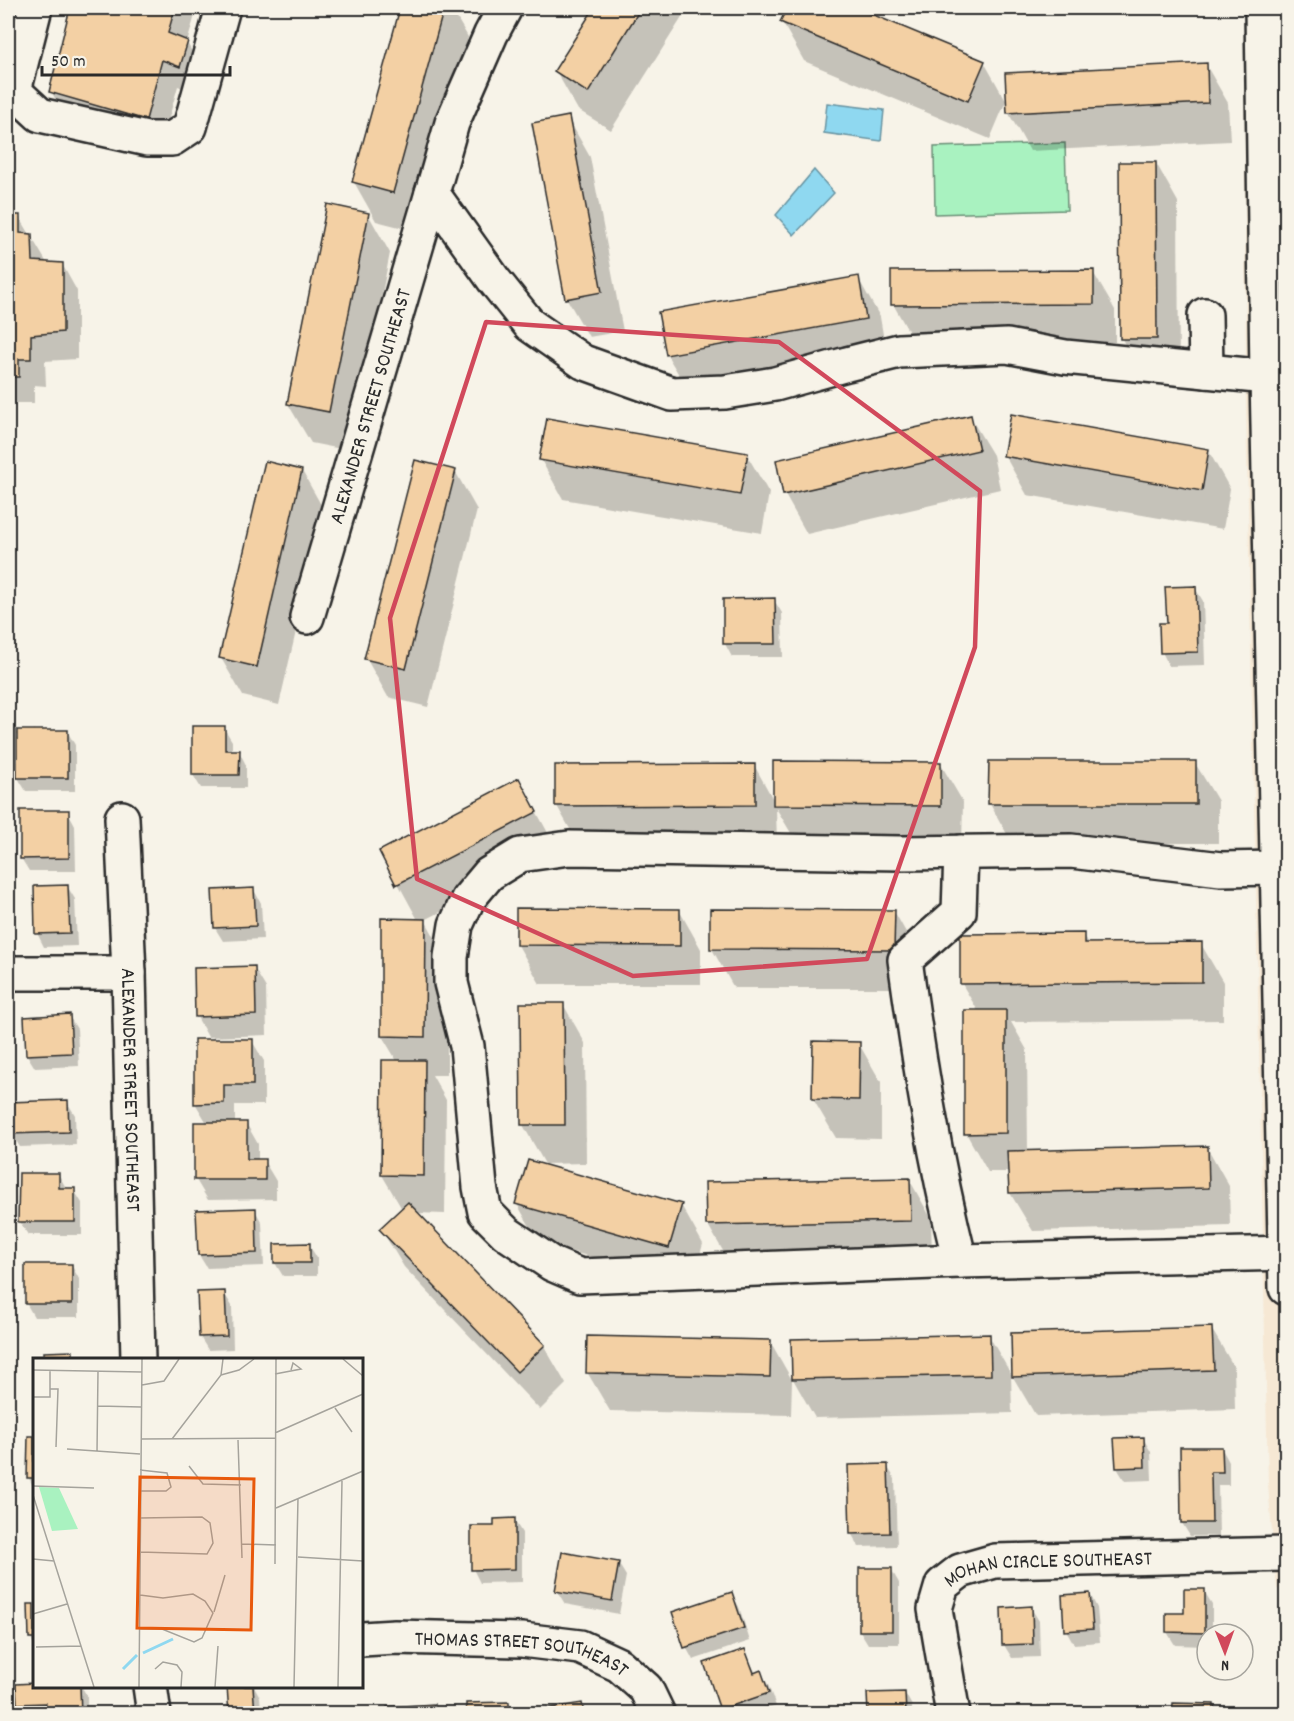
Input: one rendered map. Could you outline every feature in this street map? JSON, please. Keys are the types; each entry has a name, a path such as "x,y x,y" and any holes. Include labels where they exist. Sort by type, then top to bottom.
{"street":[{"path":"35,8 14,91 40,115 147,139 172,139 190,127 222,8"},
{"name":"ALEXANDER STREET SOUTHEAST","path":"308,617 452,123 491,34 505,8"},
{"path":"1262,8 1267,377 1278,483 1280,679 1277,868 1285,1128 1287,1288"},
{"path":"432,193 494,280 530,325 583,362 672,394 725,392 775,384 899,351 1007,346 1065,357 1267,377"},
{"path":"1205,315 1206,371"},
{"name":"ALEXANDER STREET SOUTHEAST","path":"122,818 129,973 138,1358"},
{"path":"1277,868 1221,869 1071,851 569,848 520,855 489,874 468,899 456,925 451,983 467,1046 480,1186 485,1212 506,1233 552,1264 580,1276 960,1261 1286,1253"},
{"path":"960,1261 945,1203 918,1056 905,960 958,912 961,852"},
{"path":"8,973 129,973"},
{"name":"MOHAN CIRCLE SOUTHEAST","path":"953,1713 935,1609 942,1585 960,1571 995,1561 1287,1554"},
{"name":"THOMAS STREET SOUTHEAST","path":"363,1639 395,1637 522,1640 580,1647 619,1665 646,1689 658,1713"},
{"path":"150,1688 154,1713"}],"highlighted area":[{"path":"486,322 779,342 980,491 975,647 867,959 633,976 417,879 390,618"}],"shaded area":[{"path":"1244,8 1286,8 1286,1589 1277,1589 1268,1485 1246,406"}],"green space":[{"path":"1065,143 1067,210 935,214 934,147"}],"water":[{"path":"827,103 884,110 881,141 824,133"},
{"path":"814,170 834,193 794,235 776,215"}],"building":[{"path":"70,8 175,8 168,33 188,41 180,67 162,60 146,120 49,92"},
{"path":"400,8 444,8 393,193 352,182"},
{"path":"594,8 641,8 588,93 554,71"},
{"path":"787,8 857,8 985,61 968,101 780,22"},
{"path":"1207,63 1208,103 1007,113 1005,73"},
{"path":"569,116 602,292 565,299 532,123"},
{"path":"1119,162 1156,162 1157,339 1120,339"},
{"path":"327,204 369,213 329,412 287,404"},
{"path":"8,215 20,215 20,233 32,234 33,261 63,263 63,332 31,335 31,359 19,359 19,377 8,377"},
{"path":"1094,270 1094,304 891,305 891,271"},
{"path":"859,276 866,319 666,355 658,312"},
{"path":"1011,414 1209,449 1202,491 1003,456"},
{"path":"971,415 979,450 783,495 776,460"},
{"path":"547,418 748,453 740,495 539,460"},
{"path":"415,460 456,470 406,669 364,659"},
{"path":"265,461 302,470 257,667 219,658"},
{"path":"1196,586 1198,652 1160,653 1159,623 1167,623 1165,587"},
{"path":"775,598 776,644 723,644 723,599"},
{"path":"192,726 225,726 225,750 240,750 239,775 192,775"},
{"path":"17,730 68,730 68,778 17,778"},
{"path":"773,761 941,762 941,806 773,805"},
{"path":"989,761 1196,761 1196,804 988,804"},
{"path":"755,764 755,805 555,806 555,765"},
{"path":"519,778 537,812 396,885 379,851"},
{"path":"20,810 69,810 69,858 20,859"},
{"path":"68,885 70,933 35,934 34,886"},
{"path":"254,888 256,926 214,928 212,890"},
{"path":"516,908 680,909 680,946 516,945"},
{"path":"710,909 895,910 894,950 710,949"},
{"path":"381,918 426,919 425,1037 381,1036"},
{"path":"1084,933 1084,943 1202,942 1202,982 960,984 960,934"},
{"path":"255,966 256,1015 195,1017 194,968"},
{"path":"520,1003 564,1003 565,1125 521,1125"},
{"path":"964,1010 1006,1010 1006,1133 964,1134"},
{"path":"70,1014 72,1053 26,1055 24,1017"},
{"path":"194,1039 253,1039 253,1085 224,1085 224,1103 194,1104"},
{"path":"813,1041 860,1042 859,1100 812,1099"},
{"path":"382,1060 425,1060 424,1176 381,1175"},
{"path":"68,1100 69,1132 10,1134 8,1102"},
{"path":"194,1122 247,1122 247,1159 265,1159 265,1180 194,1180"},
{"path":"1208,1146 1209,1188 1009,1193 1007,1151"},
{"path":"528,1160 682,1204 669,1248 515,1204"},
{"path":"19,1173 59,1173 59,1188 75,1188 75,1222 18,1222"},
{"path":"910,1178 911,1221 706,1225 705,1182"},
{"path":"408,1202 545,1345 517,1372 379,1229"},
{"path":"256,1208 257,1253 198,1255 196,1210"},
{"path":"310,1243 310,1263 274,1263 274,1244"},
{"path":"25,1264 72,1264 72,1304 25,1304"},
{"path":"225,1291 227,1336 199,1337 197,1292"},
{"path":"1212,1327 1214,1370 1012,1377 1011,1333"},
{"path":"990,1334 991,1375 792,1379 791,1339"},
{"path":"587,1336 771,1340 770,1377 586,1373"},
{"path":"73,1351 73,1358 44,1358 44,1352"},
{"path":"28,1436 33,1436 33,1478 27,1478"},
{"path":"1144,1437 1145,1467 1116,1468 1114,1438"},
{"path":"1180,1447 1222,1447 1223,1472 1211,1472 1212,1523 1181,1523"},
{"path":"888,1464 890,1533 850,1534 848,1465"},
{"path":"515,1518 515,1569 471,1570 471,1526 494,1526 494,1519"},
{"path":"562,1552 619,1562 612,1601 555,1591"},
{"path":"859,1568 892,1568 892,1631 859,1631"},
{"path":"1184,1589 1205,1589 1205,1622 1195,1622 1195,1633 1166,1632 1166,1613 1184,1613"},
{"path":"732,1592 744,1628 684,1648 672,1612"},
{"path":"1090,1593 1093,1629 1064,1631 1062,1595"},
{"path":"28,1604 33,1604 33,1638 29,1638"},
{"path":"1032,1606 1033,1644 1002,1645 1001,1608"},
{"path":"745,1649 754,1673 761,1670 769,1693 720,1710 704,1663"},
{"path":"33,1683 33,1688 80,1688 81,1714 46,1714 45,1703 17,1704 16,1684"},
{"path":"227,1688 253,1688 255,1714 229,1714"},
{"path":"905,1692 906,1714 868,1714 867,1693"},
{"path":"509,1702 509,1714 466,1714 466,1703"},
{"path":"582,1703 584,1714 538,1714 538,1710"},
{"path":"1173,1703 1214,1704 1214,1714 1172,1714"},
{"path":"434,1704 434,1714 387,1714 387,1707"}]}
